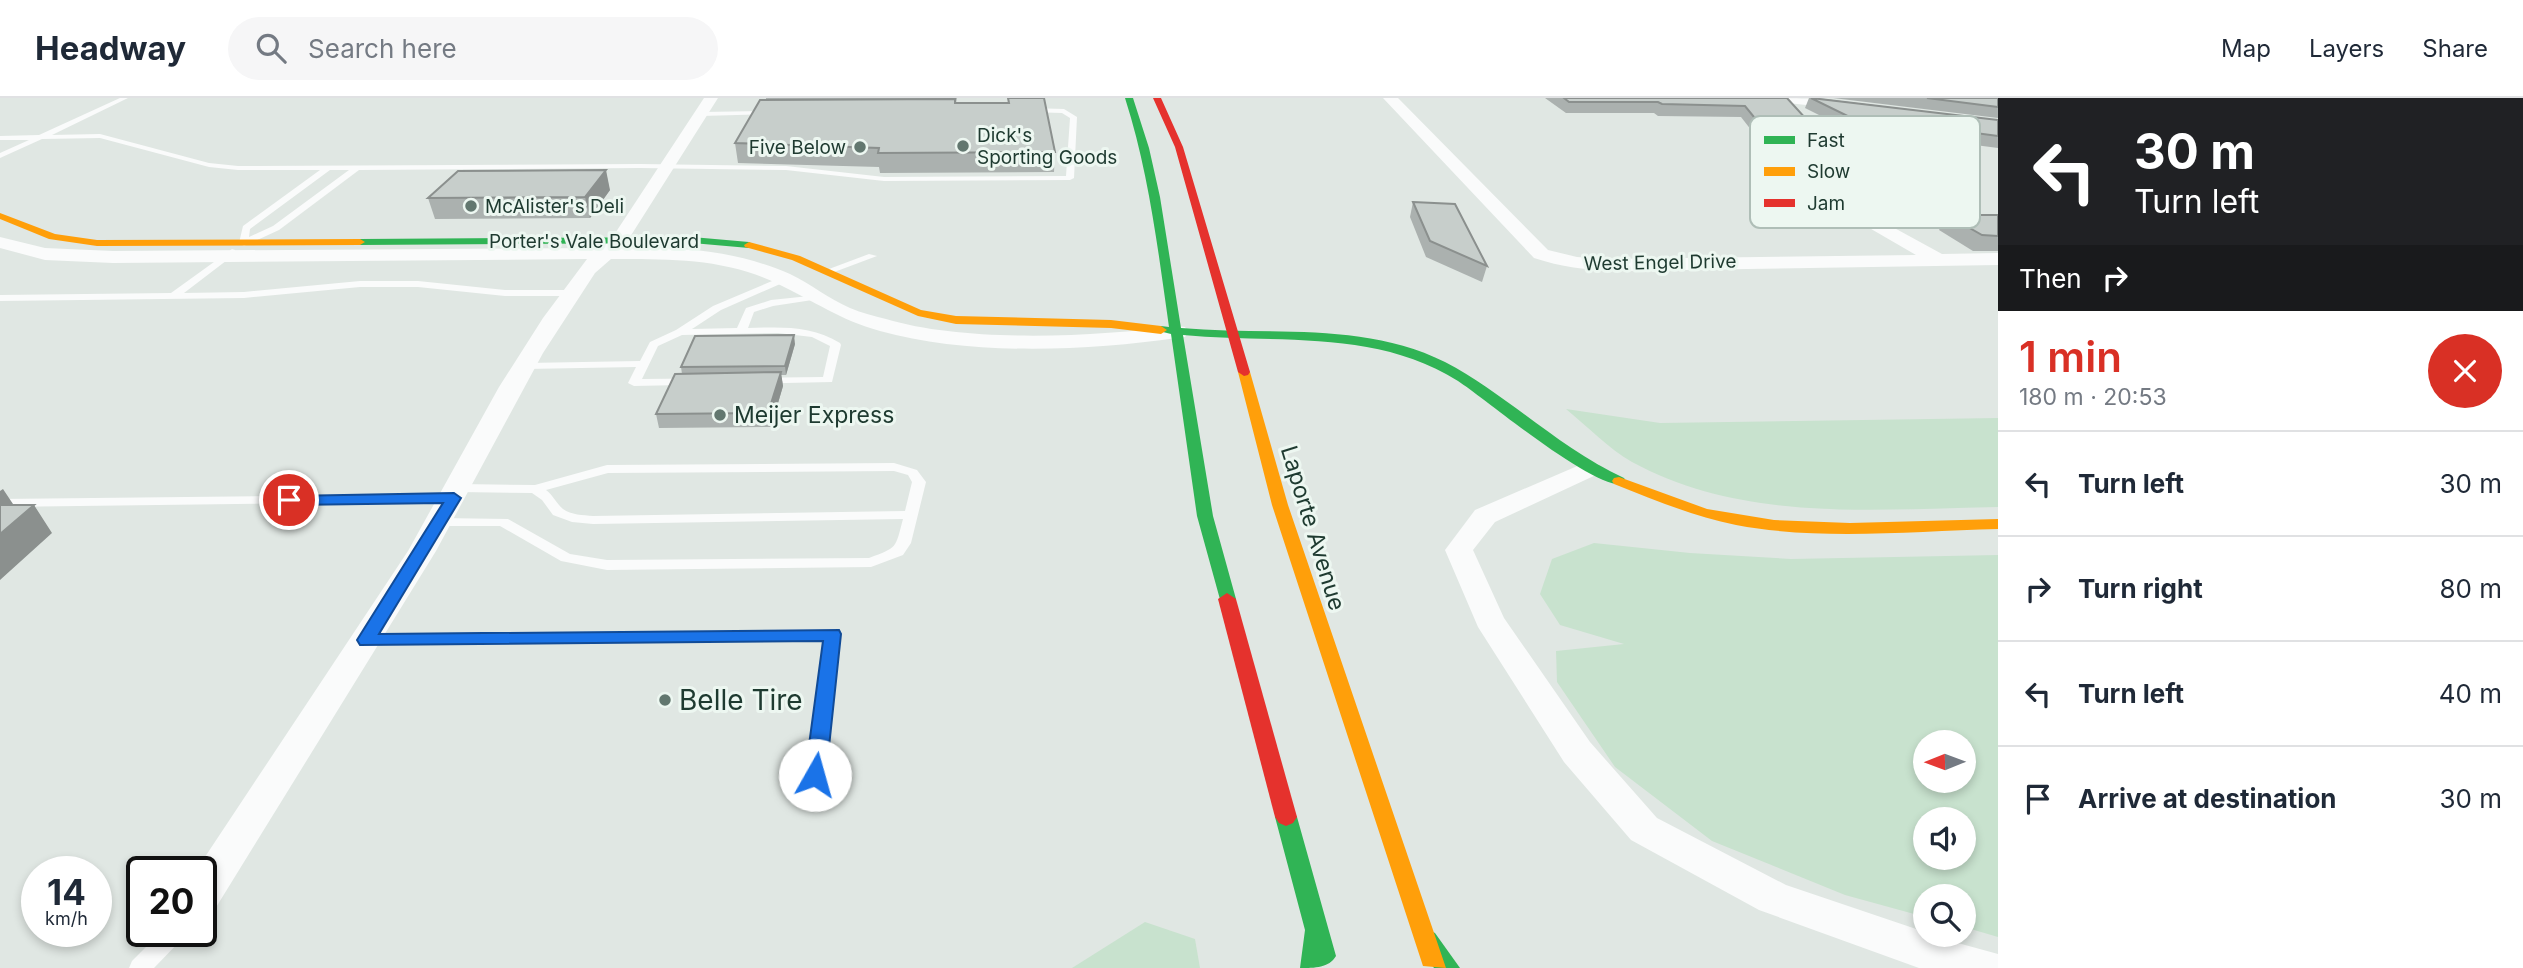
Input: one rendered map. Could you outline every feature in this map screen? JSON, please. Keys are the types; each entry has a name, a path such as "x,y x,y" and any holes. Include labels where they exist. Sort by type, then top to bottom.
{"main road":[{"path":"1129,98 1145,148 1155,197 1206,516 1328,968"},
{"name":"Laporte Avenue","path":"1157,98 1180,147 1280,505 1436,968"},
{"name":"Porter's Vale Boulevard","path":"0,216 38,233 72,241 129,244 615,247 737,243 796,258 918,313 956,320 1111,324 1177,332 1328,336 1401,350 1438,364 1464,380 1589,469 1706,514 1770,525 1998,524"},
{"path":"1312,968 1317,929"},
{"path":"1427,940 1448,968"}],"street":[{"path":"217,872 451,503 501,404 590,266 615,247 711,98"},
{"name":"West Engel Drive","path":"1390,98 1541,254 1560,261 1582,265 1614,265 1998,259"},
{"path":"1778,98 1861,107"},
{"path":"1882,228 1937,260"},
{"name":"Porter's Vale Boulevard","path":"0,242 46,254 81,257 615,247 729,259 784,279 843,312 885,326 985,340 1114,341 1177,332"},
{"path":"784,279 810,278 824,285 877,295"},
{"path":"1589,469 1485,516 1459,550 1489,620 1577,752 1644,829 1773,898 1953,961 1983,968"}],"lane":[{"path":"0,156 125,98"},
{"path":"0,138 100,136 209,165 328,169 786,168 884,179 1070,178 1074,117 1063,111 1022,110"},
{"path":"701,114 788,113"},
{"path":"173,296 244,243 276,228 356,168"},
{"path":"244,243 246,228 328,169"},
{"path":"826,272 872,256"},
{"path":"680,332 802,332 826,337 836,345 828,380 635,383 654,344 680,332 717,307 784,279"},
{"path":"0,298 244,295 360,284 418,284 505,293 572,293"},
{"path":"741,331 750,310 771,303 815,297"},
{"path":"526,366 642,364"},
{"path":"0,503 451,503 535,489 607,469 894,467 917,476 919,482 904,543 898,552 871,562 598,564 566,558 503,522 451,503"},
{"path":"535,489 547,497 558,512 572,518 593,520 911,515"},
{"path":"366,640 832,634 815,775"},
{"path":"140,968 160,947"}],"green space":[{"path":"1566,409 1660,423 1998,418 1998,507 1857,510 1765,504 1719,495 1675,482 1623,457"},
{"path":"1594,543 1690,553 1791,559 1998,555 1998,937 1976,931 1976,884 1913,884 1913,914 1845,895 1712,841 1615,767 1557,682 1556,651 1624,644 1560,625 1540,594 1552,559"},
{"path":"1145,922 1195,939 1200,968 1072,968"}],"building":[{"path":"1008,98 1044,98 1055,152 878,153 879,148 735,143 760,100 955,99 955,103 1009,103"},
{"path":"1564,98 1787,98 1803,116 1753,116 1745,106 1569,102"},
{"path":"1811,98 1964,116 1848,116"},
{"path":"1927,98 1998,98 1998,107"},
{"path":"1980,118 1998,120 1998,136 1980,134"},
{"path":"606,170 585,197 428,198 458,171"},
{"path":"1413,202 1455,204 1487,266 1430,241"},
{"path":"1980,215 1998,215 1998,236 1982,235 1970,228 1980,228"},
{"path":"794,335 785,366 681,367 695,336"},
{"path":"781,372 768,413 656,414 675,374"},
{"path":"0,505 34,505 0,534"}],"traffic: fast":[{"path":"1129,98 1145,148 1155,197 1205,516 1227,599"},
{"path":"360,242 692,240 749,245"},
{"path":"1161,330 1339,338 1408,352 1440,365 1463,379 1572,456 1619,481"},
{"path":"1286,817 1324,956"},
{"path":"1312,968 1317,929"},
{"path":"1427,940 1448,968"}],"traffic: slow":[{"path":"0,216 53,237 97,243 360,242"},
{"path":"749,245 796,258 918,313 956,320 1111,324 1161,330"},
{"path":"1244,372 1280,505 1435,966"},
{"path":"1619,481 1704,513 1774,525 1850,528 1998,524"}],"traffic: jam":[{"path":"1157,98 1179,147 1244,372"},
{"path":"1227,599 1286,817"}],"place":[{"name":"Dick's Sporting Goods","path":"963,146"},
{"name":"Five Below","path":"860,147"},
{"name":"McAlister's Deli","path":"471,206"},
{"name":"Meijer Express","path":"720,415"},
{"name":"Belle Tire","path":"665,700"}],"route":[{"path":"289,500 454,498 366,640 832,634 815,775"}]}
